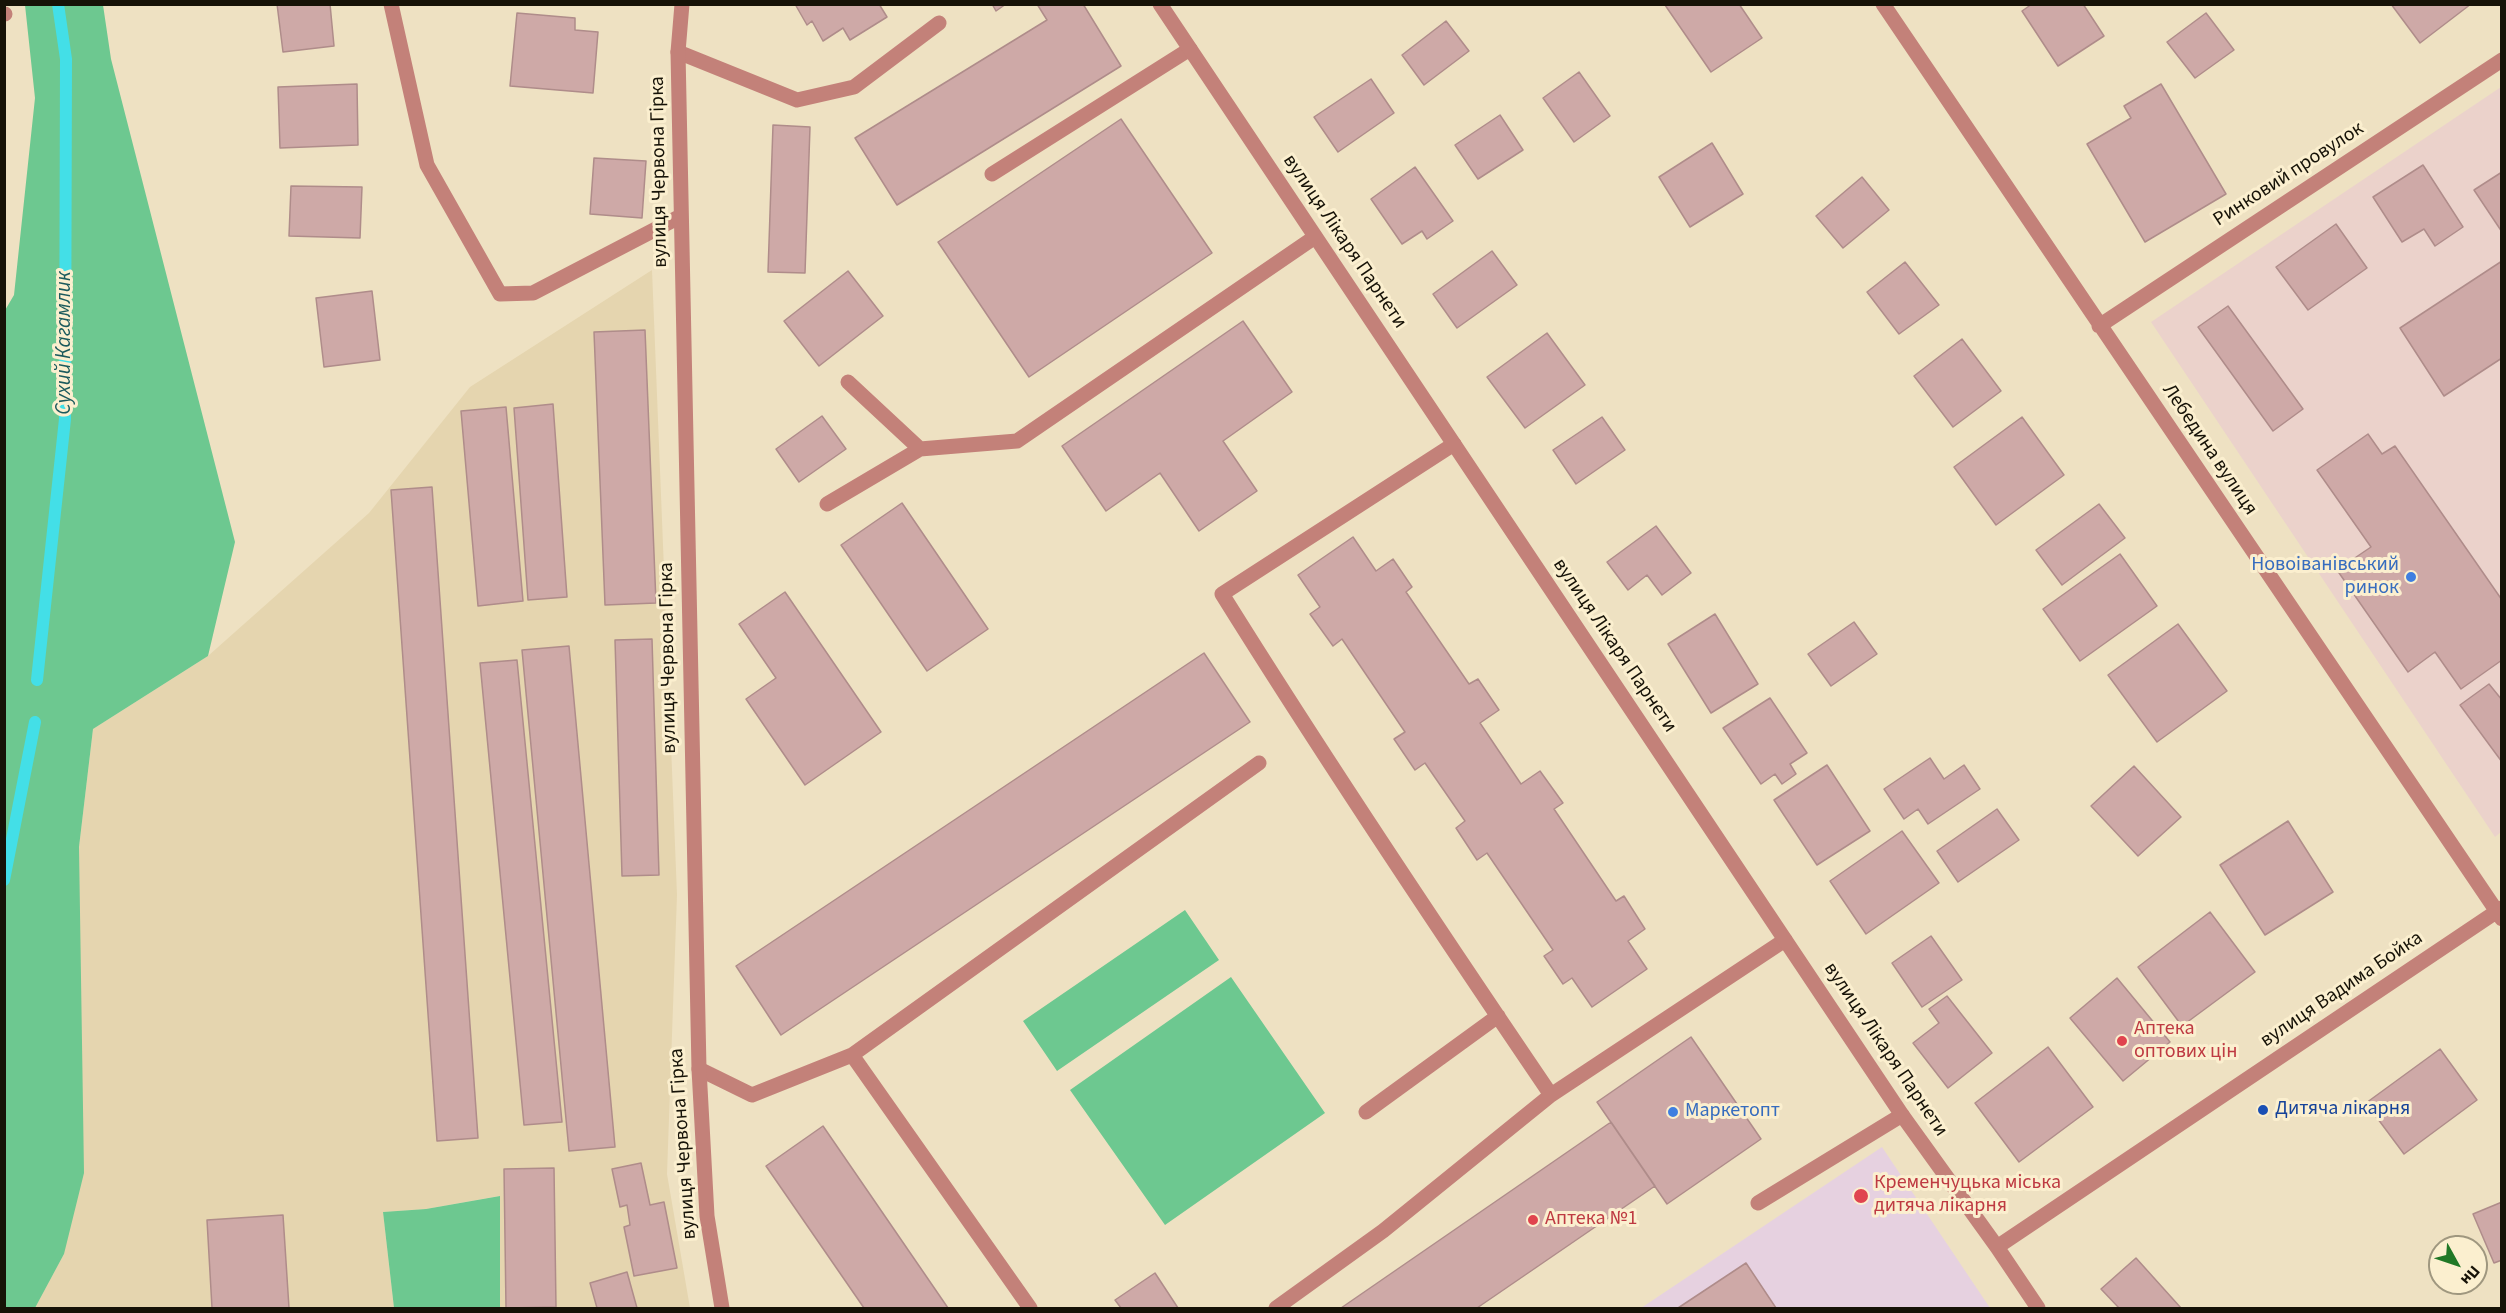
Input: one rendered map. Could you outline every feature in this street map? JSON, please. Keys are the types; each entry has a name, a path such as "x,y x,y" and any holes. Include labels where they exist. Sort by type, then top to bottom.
{"street":[{"path":"391,4 427,165 500,294 533,293 681,216"},
{"name":"вулиця Червона Гірка","path":"682,4 678,52 699,1069 707,1216 722,1308"},
{"name":"вулиця Лікаря Парнети","path":"1160,4 1902,1115 2038,1308"},
{"name":"Лебедина вулиця","path":"1883,4 2099,326 2500,913"},
{"path":"678,52 797,100 854,87 939,22"},
{"path":"992,174 1190,49"},
{"name":"Ринковий провулок","path":"2099,326 2502,60"},
{"path":"827,504 920,449 1017,441 1315,237"},
{"path":"848,382 920,449"},
{"path":"1454,444 1222,594 1307,730 1551,1095"},
{"path":"699,1069 752,1095 852,1055 1260,763"},
{"name":"вулиця Вадима Бойка","path":"1997,1247 2500,913"},
{"path":"1276,1308 1383,1231 1551,1095 1785,940"},
{"path":"1366,1112 1498,1016"},
{"path":"852,1055 1030,1308"},
{"path":"1758,1203 1902,1115"}],"shaded area":[{"name":"Новоіванівський ринок","path":"2501,87 2501,832 2495,837 2151,322"},
{"path":"652,270 677,895 667,1174 690,1308 500,1308 499,1196 426,1209 383,1212 394,1308 35,1308 64,1254 79,847 93,729 208,656 369,513 470,387"},
{"name":"Кременчуцька міська дитяча лікарня","path":"1882,1147 1990,1308 1641,1308"}],"green space":[{"path":"25,5 103,5 111,59 235,542 208,656 93,729 79,847 84,1173 64,1254 35,1308 5,1308 4,312 14,295 35,98"},
{"path":"1185,910 1219,960 1057,1071 1023,1021"},
{"path":"1231,977 1325,1113 1165,1225 1070,1090"},
{"path":"500,1196 500,1308 394,1308 383,1212 426,1209"}],"building":[{"path":"277,4 330,4 334,46 283,52"},
{"path":"795,4 879,4 887,17 850,40 843,28 823,41 812,21 807,25"},
{"path":"992,4 1006,4 996,11"},
{"path":"1037,4 1083,4 1121,66 897,205 855,138 1047,20"},
{"path":"1739,4 1762,38 1711,72 1665,5"},
{"path":"2032,4 2083,4 2104,36 2058,66 2022,11"},
{"path":"2391,4 2471,4 2420,43"},
{"path":"517,13 575,18 575,30 598,32 593,93 510,86"},
{"path":"2206,13 2234,50 2195,78 2167,42"},
{"path":"1446,21 1469,51 1424,85 1402,55"},
{"path":"1579,72 1610,116 1574,142 1543,98"},
{"path":"1371,79 1394,113 1338,152 1314,117"},
{"path":"357,84 358,145 280,148 278,87"},
{"path":"2161,84 2226,194 2145,242 2087,144 2131,118 2124,106"},
{"path":"1500,115 1523,150 1478,179 1455,145"},
{"path":"1121,119 1212,253 1029,377 938,242"},
{"path":"773,125 810,127 805,273 768,272"},
{"path":"1712,143 1743,194 1690,227 1659,177"},
{"path":"594,158 646,161 642,218 590,214"},
{"path":"2423,165 2463,227 2435,246 2424,229 2402,242 2373,197"},
{"path":"1415,167 1453,221 1427,239 1422,231 1402,244 1371,199"},
{"path":"2502,172 2502,232 2474,190"},
{"path":"1862,177 1889,210 1843,248 1816,216"},
{"path":"291,186 362,187 360,238 289,236"},
{"path":"2336,224 2367,268 2308,310 2276,267"},
{"path":"1492,251 1517,285 1457,328 1433,294"},
{"path":"2502,261 2502,358 2444,396 2400,328"},
{"path":"1905,262 1939,305 1899,334 1867,292"},
{"path":"848,271 883,316 819,366 784,321"},
{"path":"372,291 380,360 324,367 316,298"},
{"path":"2228,306 2303,409 2273,431 2198,327"},
{"path":"1243,321 1292,392 1223,441 1257,491 1199,531 1160,473 1106,511 1062,446"},
{"path":"645,330 656,603 605,605 594,332"},
{"path":"1547,333 1585,385 1525,428 1487,377"},
{"path":"1962,339 2001,391 1953,427 1914,376"},
{"path":"553,404 567,597 528,600 514,408"},
{"path":"506,407 523,601 478,606 461,411"},
{"path":"822,416 846,449 799,482 776,449"},
{"path":"1602,417 1625,450 1576,484 1553,450"},
{"path":"2022,417 2064,475 1996,525 1954,467"},
{"path":"2368,434 2382,454 2395,446 2502,600 2502,660 2461,689 2435,652 2408,672 2337,570 2371,547 2317,470"},
{"path":"432,487 478,1138 437,1141 391,490"},
{"path":"902,503 988,629 927,671 841,545"},
{"path":"2099,504 2125,538 2062,585 2036,550"},
{"path":"1656,526 1691,573 1662,595 1647,575 1628,590 1607,562"},
{"path":"1353,537 1376,571 1393,559 1412,587 1406,592 1469,684 1478,679 1499,710 1480,723 1521,784 1540,771 1563,803 1554,809 1616,901 1624,896 1645,929 1628,941 1647,969 1592,1007 1572,978 1563,984 1544,956 1553,950 1487,853 1477,860 1456,828 1465,821 1425,763 1415,770 1394,739 1405,732 1342,639 1333,646 1310,614 1320,607 1298,575"},
{"path":"2120,554 2157,606 2080,661 2043,609"},
{"path":"785,592 881,732 805,785 746,699 776,678 739,624"},
{"path":"1715,614 1758,684 1711,713 1668,644"},
{"path":"1854,622 1877,654 1831,686 1808,654"},
{"path":"2178,624 2227,691 2157,742 2108,675"},
{"path":"652,639 659,875 622,876 615,640"},
{"path":"569,646 615,1147 569,1151 522,650"},
{"path":"1204,653 1250,722 781,1035 736,966"},
{"path":"517,660 562,1122 524,1125 480,663"},
{"path":"2489,684 2502,700 2502,762 2460,705"},
{"path":"1770,698 1807,753 1790,764 1796,774 1782,784 1775,774 1761,784 1723,728"},
{"path":"1930,758 1944,779 1964,765 1980,789 1928,824 1918,809 1904,819 1884,789"},
{"path":"1827,765 1870,831 1817,865 1774,800"},
{"path":"2134,766 2181,817 2138,856 2091,806"},
{"path":"1997,809 2019,840 1958,882 1937,851"},
{"path":"2288,821 2333,892 2265,935 2220,865"},
{"path":"1902,831 1939,883 1866,934 1830,881"},
{"path":"2210,912 2255,972 2182,1026 2138,967"},
{"path":"1931,936 1962,980 1922,1007 1892,963"},
{"path":"2117,978 2170,1042 2123,1081 2070,1018"},
{"path":"1947,996 1992,1053 1948,1088 1913,1043 1939,1023 1929,1009"},
{"name":"Маркетопт","path":"1691,1037 1761,1139 1667,1204 1597,1102"},
{"path":"2048,1047 2093,1107 2019,1162 1975,1103"},
{"path":"2440,1049 2477,1100 2404,1154 2366,1103"},
{"path":"1611,1122 1655,1186 1477,1308 1341,1308"},
{"path":"823,1126 948,1308 864,1308 766,1166"},
{"path":"641,1163 650,1205 664,1202 677,1268 634,1276 624,1227 630,1225 627,1205 620,1207 612,1169"},
{"path":"554,1168 556,1307 506,1308 504,1169"},
{"path":"2502,1202 2502,1260 2494,1263 2488,1249 2488,1235 2482,1235 2473,1214"},
{"path":"283,1215 289,1308 212,1308 207,1220"},
{"path":"2136,1258 2181,1308 2119,1308 2101,1289"},
{"path":"1746,1263 1776,1308 1678,1308"},
{"path":"627,1272 637,1308 597,1308 590,1283"},
{"path":"1155,1273 1178,1308 1121,1308 1115,1300"}],"waterway":[{"name":"Сухий Кагамлик","path":"37,680 65,419 66,59 58,4"},
{"name":"Сухий Кагамлик","path":"4,880 35,722"}],"place":[{"name":"Новоіванівський ринок","path":"2411,577"},
{"name":"Аптека оптових цін","path":"2122,1041"},
{"name":"Дитяча лікарня","path":"2263,1110"},
{"name":"Маркетопт","path":"1673,1112"},
{"name":"Кременчуцька міська дитяча лікарня","path":"1861,1196"},
{"name":"Аптека №1","path":"1533,1220"}]}
